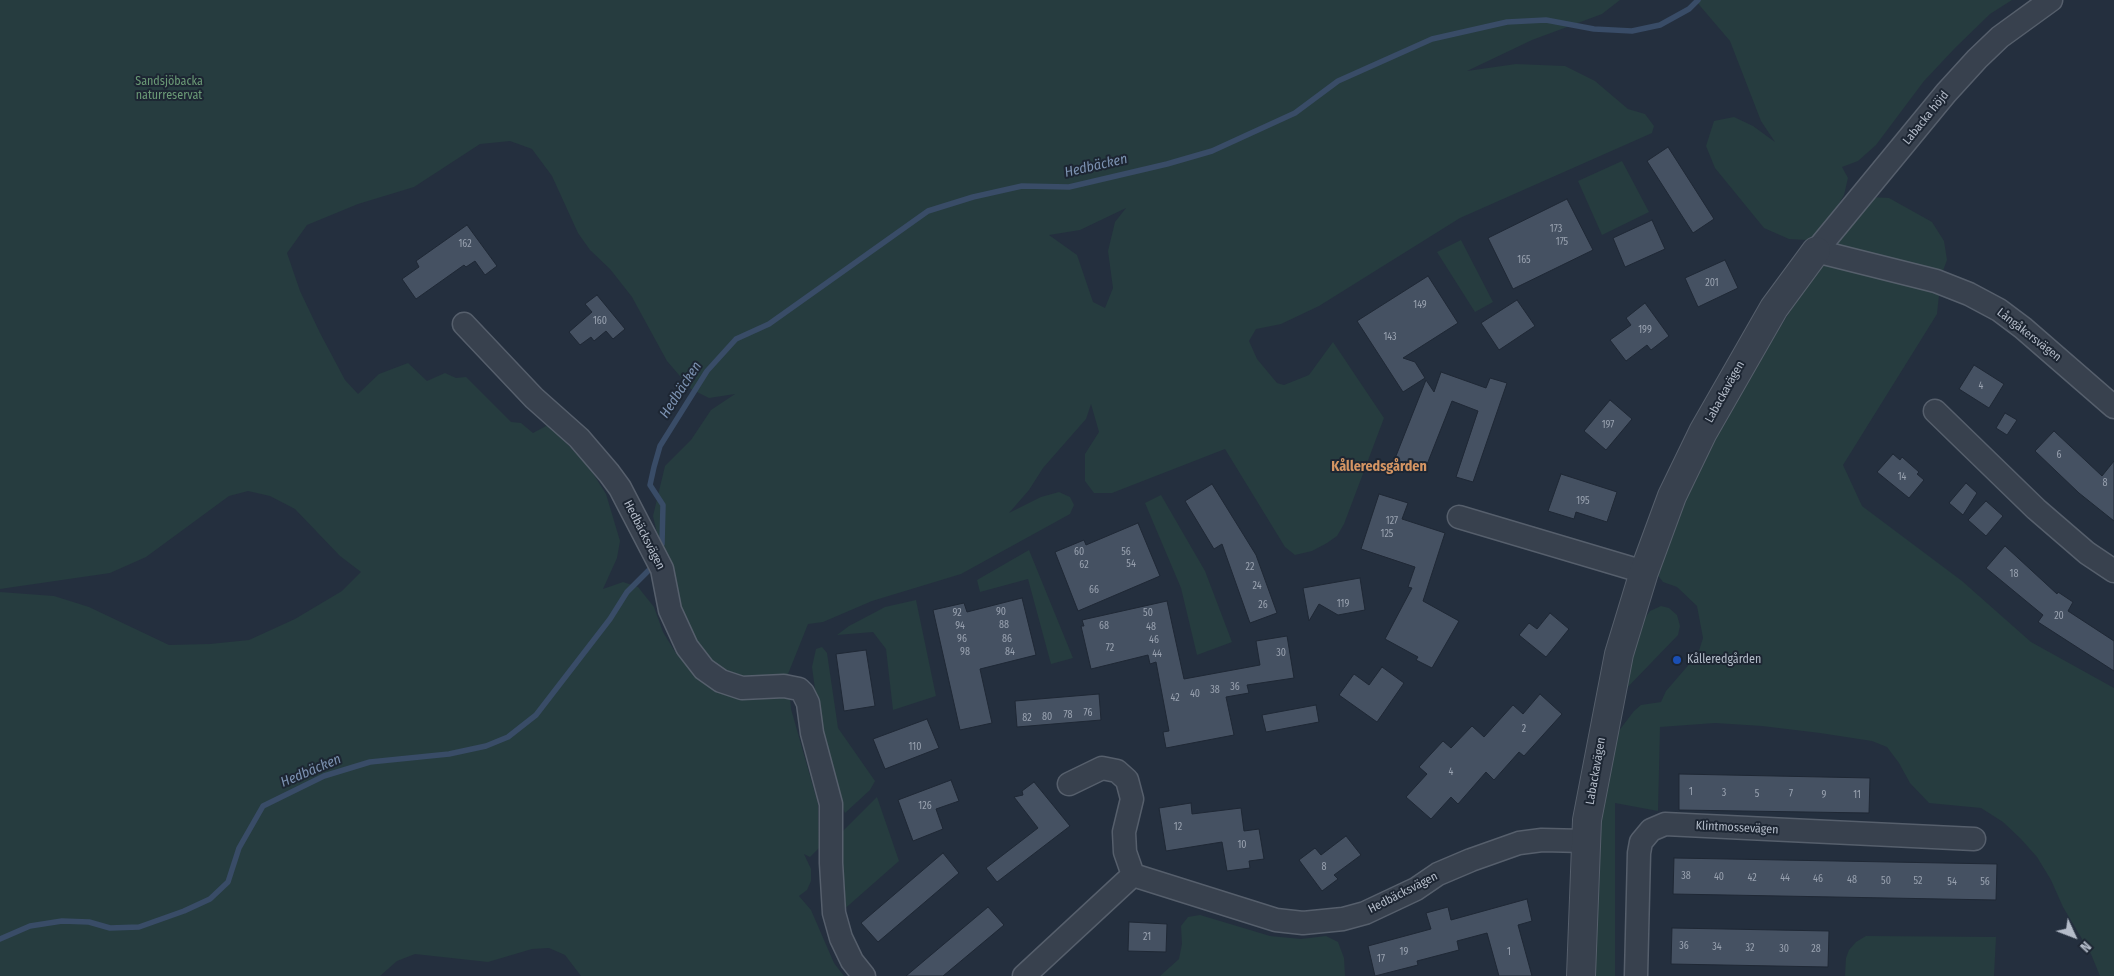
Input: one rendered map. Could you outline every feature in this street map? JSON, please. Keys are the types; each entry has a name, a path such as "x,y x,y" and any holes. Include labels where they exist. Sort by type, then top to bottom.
{"street":[{"name":"Labacka höjd","path":"1816,251 1946,93 2000,37 2051,0"},
{"name":"Långåkersvägen","path":"1816,251 1936,280 1969,294 1999,310 2023,328 2114,407"},
{"name":"Labackavägen","path":"1581,976 1587,820 1619,654 1644,572 1672,496 1703,432 1774,308 1816,251"},
{"name":"Hedbäcksvägen","path":"464,324 534,398 579,438 620,488 662,569 670,610 687,647 704,669 721,681 742,688 784,686 799,689 803,693 808,703 812,733 831,804 831,863 834,913 840,938 852,961 864,976"},
{"path":"1934,411 2036,510 2087,553 2114,571"},
{"path":"1459,517 1644,572"},
{"path":"1024,976 1133,875 1125,852 1124,832 1132,799 1127,780 1117,771 1102,768 1069,784"},
{"name":"Klintmossevägen","path":"1636,976 1639,853 1641,842 1651,830 1665,824 1974,839"},
{"name":"Hedbäcksvägen","path":"1133,875 1276,920 1302,923 1343,919 1365,913 1416,889 1438,874 1485,854 1520,843 1542,840 1585,841"}],"green space":[{"name":"Sandsjöbacka naturreservat","path":"0,0 1620,0 1602,14 1532,40 1467,71 1516,64 1565,66 1595,81 1628,109 1645,114 1654,126 1652,133 1460,218 1319,306 1281,324 1256,329 1249,341 1257,359 1277,383 1284,385 1309,375 1333,342 1384,418 1344,524 1337,536 1312,551 1295,555 1285,547 1225,449 1112,493 1094,493 1085,481 1085,454 1099,432 1091,404 1086,419 1043,468 1029,490 1009,513 1041,497 1059,492 1070,497 1074,505 1070,514 961,574 872,601 823,622 808,624 788,674 791,709 818,804 819,848 810,857 804,854 811,869 811,881 807,890 799,896 811,910 834,963 844,976 581,976 565,955 549,948 532,949 488,962 415,954 397,961 380,976 0,976 0,592 54,596 89,607 169,645 210,644 249,640 295,619 342,591 361,572 340,556 295,509 270,496 248,491 229,496 146,557 110,573 0,589","holes":["510,141 532,149 552,176 578,233 590,250 610,269 632,297 667,361 691,389 709,398 735,394 711,410 691,440 665,466 653,516 666,572 684,635 677,655 663,632 654,607 638,587 623,582 603,589 617,558 620,541 606,494 589,467 571,448 548,425 533,433 521,423 511,422 466,377 456,378 445,373 427,381 408,363 379,374 358,394 345,380 320,333 300,291 287,253 307,225 358,204 414,187 480,144","1126,208 1115,222 1108,251 1113,288 1105,308 1093,302 1077,255 1049,235 1080,230"]},
{"path":"1695,0 2012,0 1990,14 1924,81 1876,145 1858,161 1842,167 1848,178 1844,195 1826,226 1807,240 1789,239 1764,228 1715,168 1706,146 1714,121 1734,117 1753,126 1775,142 1761,121 1730,41"},
{"path":"1622,161 1649,212 1602,235 1578,181"},
{"path":"1871,197 1889,198 1932,222 1944,241 1947,260 1941,276 1937,314 1843,465 1862,506 1962,581 2031,642 2114,688 2114,976 2100,976 2091,954 2063,907 2051,880 2037,857 2021,839 2003,822 1981,808 1929,803 1910,783 1887,747 1872,741 1820,733 1715,723 1660,727 1658,811 1615,803 1615,976 1586,976 1607,753 1618,732 1634,711 1641,705 1661,702 1666,691 1698,654 1703,638 1697,606 1677,587 1663,582 1656,573 1691,487 1733,403 1835,239"},
{"path":"1461,240 1493,302 1475,312 1437,252"},
{"path":"1161,495 1205,571 1232,642 1197,655 1181,588 1145,503"},
{"path":"1029,550 1073,658 1051,664 1028,579 980,592 977,580"},
{"path":"916,600 936,696 893,710 886,649 873,632 837,635 849,626 885,607"},
{"path":"1661,606 1669,608 1677,615 1680,626 1678,635 1623,692 1642,622 1650,611"},
{"path":"822,647 827,653 838,728 875,781 870,790 845,813 838,797 820,726 812,667 816,649"},
{"path":"877,797 899,861 841,912 839,835"},
{"path":"1200,915 1270,936 1301,939 1326,936 1338,942 1344,958 1345,976 1160,976 1179,959 1182,944 1181,926 1188,917"},
{"path":"1866,936 1996,937 1994,976 1845,976 1846,958 1849,950 1856,942"}],"building":[{"path":"1668,147 1714,219 1693,233 1647,161"},
{"path":"1567,199 1593,250 1513,289 1488,238"},
{"path":"1652,220 1665,249 1625,267 1613,238"},
{"path":"467,225 497,266 485,275 475,261 466,267 464,265 416,299 402,279 419,267 416,261"},
{"path":"1725,260 1738,288 1698,307 1685,278"},
{"path":"1428,276 1458,323 1403,358 1415,362 1425,378 1403,392 1357,321"},
{"path":"597,295 625,329 613,339 606,331 594,341 591,337 580,345 569,332 592,312 585,304"},
{"path":"1517,300 1535,326 1499,350 1481,323"},
{"path":"1645,303 1669,336 1651,350 1647,345 1626,361 1610,340 1631,325 1626,318"},
{"path":"1974,365 2004,384 1989,408 1959,389"},
{"path":"1441,372 1486,388 1490,378 1507,383 1473,482 1456,477 1478,411 1452,401 1424,472 1394,461 1426,380 1434,392"},
{"path":"1610,400 1632,419 1606,450 1584,431"},
{"path":"2005,413 2017,420 2007,435 1996,428"},
{"path":"2054,431 2102,476 2114,461 2114,521 2079,493 2035,451"},
{"path":"1893,454 1900,460 1902,457 1919,472 1917,474 1924,480 1909,498 1877,472"},
{"path":"1561,474 1617,492 1607,522 1576,512 1574,519 1548,511"},
{"path":"1966,483 1977,493 1963,515 1949,503"},
{"path":"1212,484 1256,555 1277,613 1250,623 1222,544 1214,549 1185,501"},
{"path":"1379,494 1408,503 1402,519 1445,533 1423,601 1459,621 1432,668 1416,660 1418,657 1385,639 1412,588 1408,587 1415,567 1361,549"},
{"path":"1986,501 2003,516 1986,536 1968,520"},
{"path":"1138,523 1160,576 1078,611 1055,552 1084,540 1086,545"},
{"path":"2005,546 2057,594 2058,592 2073,602 2068,611 2114,641 2114,671 2038,622 2043,615 1986,568"},
{"path":"1360,578 1365,610 1338,615 1319,604 1309,621 1303,588"},
{"path":"1022,598 1036,655 980,669 992,723 960,730 933,610 964,603 967,612"},
{"path":"1167,601 1184,679 1260,665 1256,641 1287,636 1294,678 1247,685 1249,693 1226,697 1234,735 1166,748 1163,732 1169,731 1156,662 1150,664 1148,655 1091,669 1081,626 1084,626 1082,620"},
{"path":"1550,613 1569,629 1546,657 1519,635 1529,623 1537,629"},
{"path":"866,650 875,706 844,711 836,654"},
{"path":"1382,667 1404,683 1377,722 1339,695 1354,674 1369,685"},
{"path":"1099,694 1101,720 1017,727 1015,701"},
{"path":"1540,694 1562,714 1524,756 1519,752 1494,780 1486,772 1458,804 1451,797 1431,819 1406,797 1427,774 1419,767 1443,741 1451,748 1472,726 1484,737 1513,705 1523,714"},
{"path":"1316,705 1319,722 1266,732 1262,715"},
{"path":"927,719 939,748 885,769 873,739"},
{"path":"1679,774 1870,778 1869,813 1679,810"},
{"path":"951,780 959,801 936,809 943,829 913,841 898,800"},
{"path":"1034,782 1070,826 997,882 986,868 1038,828 1014,797 1023,795 1022,791"},
{"path":"1191,803 1192,814 1241,808 1244,831 1259,829 1264,859 1249,861 1250,868 1227,871 1222,842 1166,851 1159,808"},
{"path":"1346,836 1361,855 1334,875 1338,879 1322,891 1299,860 1315,848 1321,855"},
{"path":"943,853 959,873 878,942 861,923"},
{"path":"1674,858 1997,864 1996,900 1673,894"},
{"path":"1527,899 1532,921 1518,925 1532,976 1499,976 1487,933 1457,941 1459,950 1417,961 1418,965 1375,976 1368,946 1431,929 1426,913 1448,907 1451,920"},
{"path":"988,907 1004,925 943,976 906,976"},
{"path":"1129,922 1167,924 1166,952 1128,951"},
{"path":"1672,928 1829,931 1828,967 1671,964"}],"waterway":[{"name":"Hedbäcken","path":"662,544 663,505 650,485 654,467 660,446 707,371 736,339 769,324 928,211 973,197 1022,186 1069,187 1167,164 1212,151 1295,113 1338,81 1432,39 1507,22 1546,20 1594,29 1632,31 1660,25 1689,9 1698,0"},
{"name":"Hedbäcken","path":"0,939 30,926 62,921 89,922 110,928 139,927 184,911 210,899 228,882 239,848 263,806 324,776 370,762 449,754 486,746 508,737 536,715 610,619 627,592 648,571"}],"place":[{"name":"Kålleredgården","path":"1677,660"}],"district":[{"name":"Kålleredsgården","path":"1379,467"}]}
